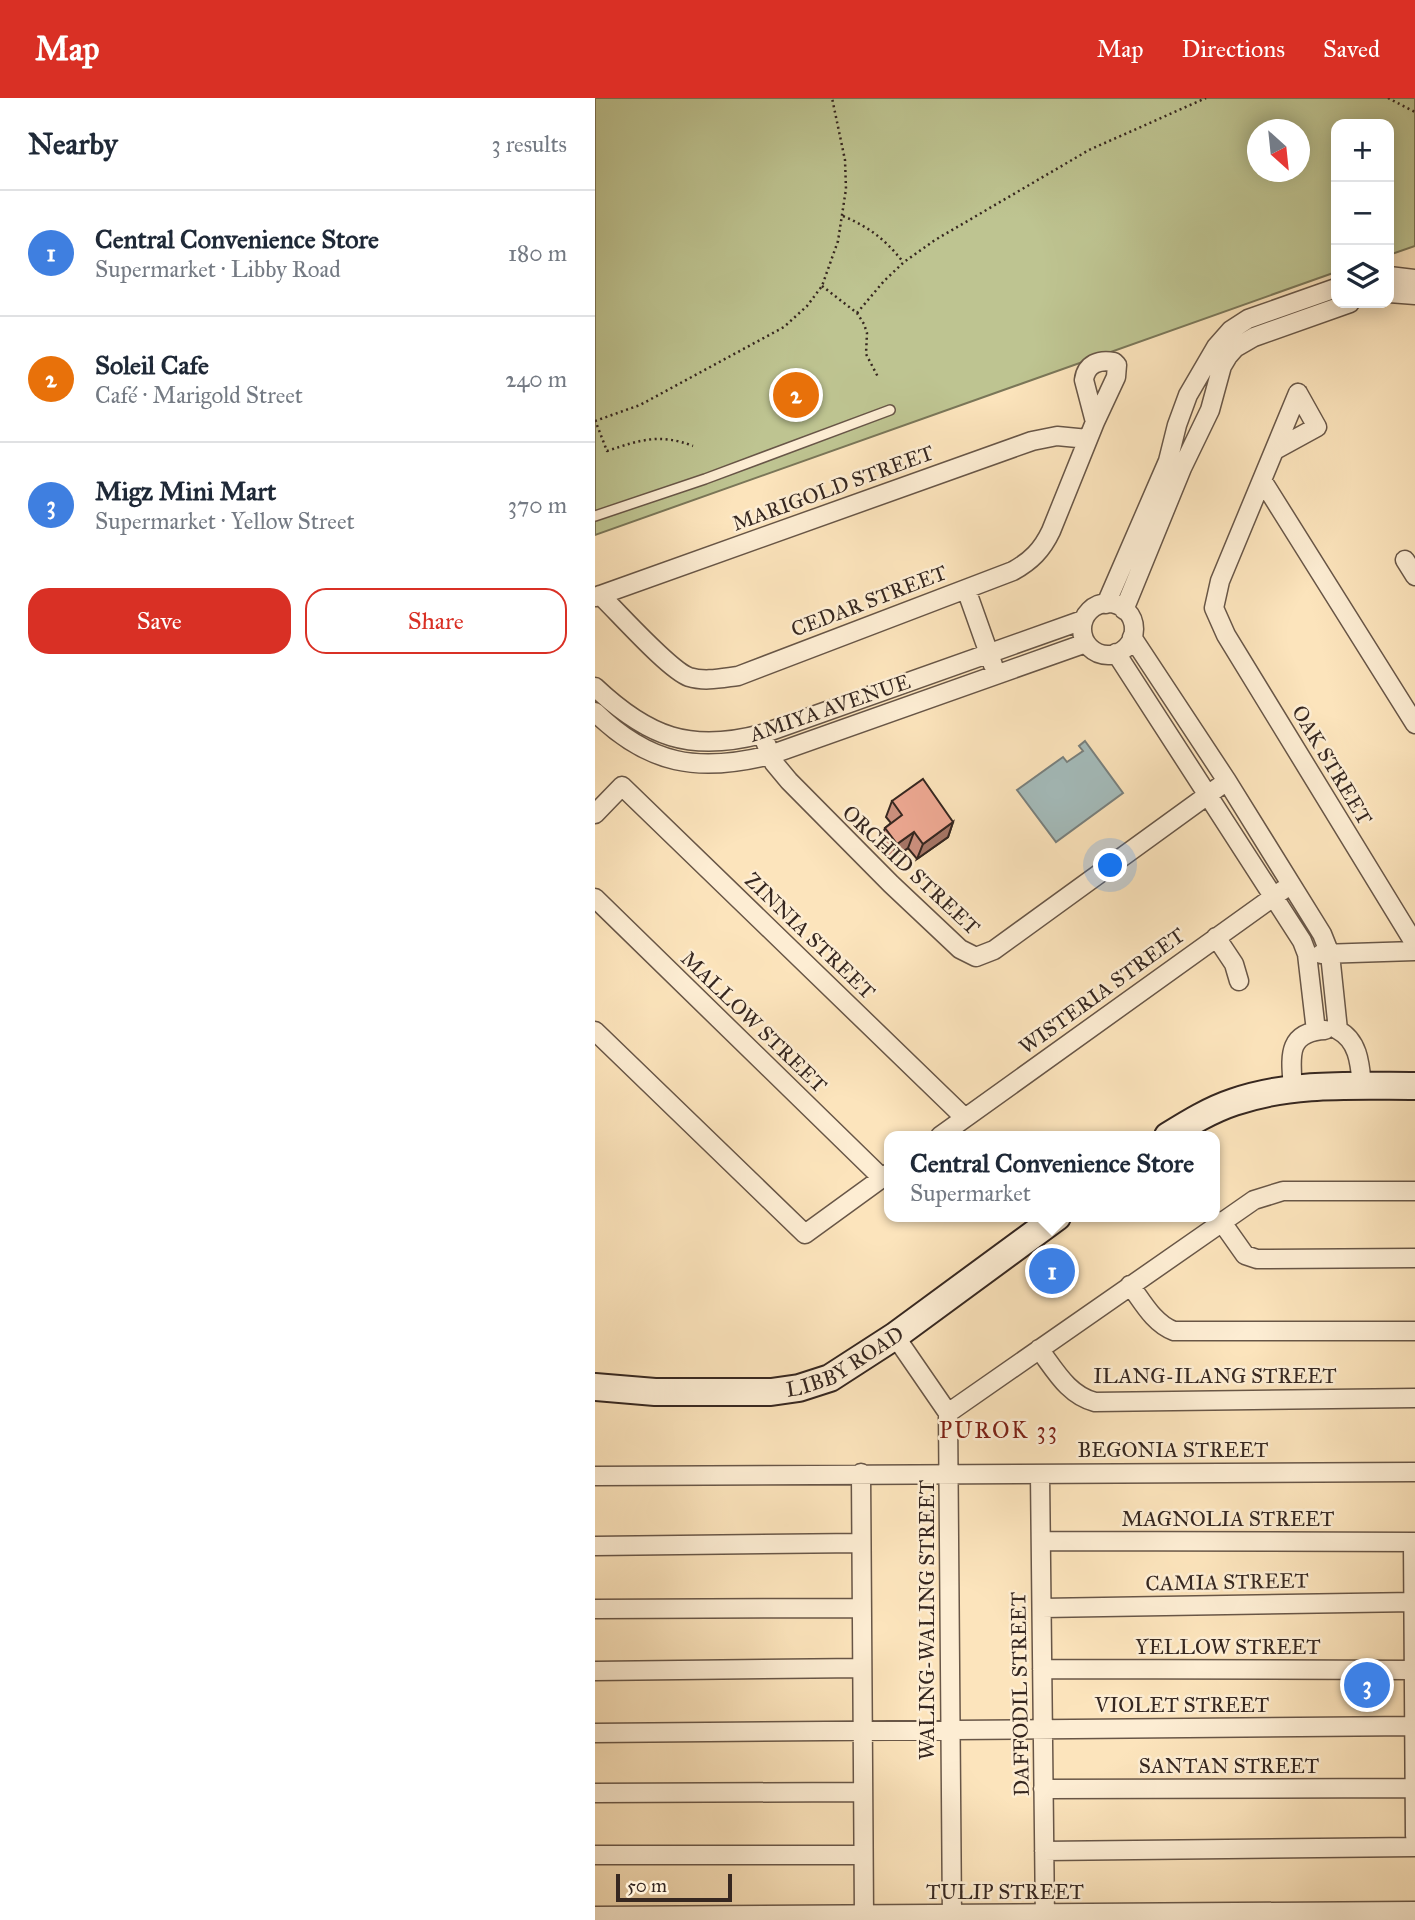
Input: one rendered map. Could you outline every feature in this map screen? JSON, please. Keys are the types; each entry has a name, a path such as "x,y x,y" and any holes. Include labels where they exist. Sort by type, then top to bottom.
{"main road":[{"path":"1176,1131 1233,1102 1270,1092 1362,1086 1415,1086"},
{"name":"LIBBY ROAD","path":"595,1387 655,1392 771,1392 799,1388 830,1378 895,1336 1050,1222"}],"street":[{"path":"1394,277 1415,279"},
{"path":"1125,610 1180,454 1177,425 1188,395 1209,357 1230,342 1248,319 1331,290"},
{"path":"1394,293 1415,295"},
{"path":"1230,342 1335,308"},
{"path":"1106,604 1180,454 1210,410 1230,342"},
{"name":"CEDAR STREET","path":"598,596 673,667 688,677 711,680 738,676 1013,571 1035,556 1045,545 1095,422"},
{"name":"MARIGOLD STREET","path":"598,596 1032,441 1058,436 1088,439"},
{"path":"1275,450 1262,480 1415,724"},
{"name":"OAK STREET","path":"1262,480 1220,581 1214,608 1226,635 1415,944"},
{"path":"1405,560 1415,576"},
{"path":"966,589 997,674"},
{"path":"1116,605 1125,610 1132,622 1132,637 1126,647 1116,653 1097,652 1086,643 1082,632 1083,620 1095,607 1116,605"},
{"name":"AMIYA AVENUE","path":"595,687 634,720 669,736 705,743 725,742 762,734 1083,620"},
{"path":"1132,637 1227,781 1322,934 1330,954 1338,1030"},
{"name":"AMIYA AVENUE","path":"595,712 638,746 680,762 698,765 728,764 769,755 1086,643"},
{"path":"1116,653 1302,941 1307,954 1316,1031"},
{"name":"ORCHID STREET","path":"762,734 769,755 781,773 845,841 975,963 1227,781"},
{"name":"ZINNIA STREET","path":"595,814 622,786 965,1118"},
{"name":"WISTERIA STREET","path":"947,1131 1291,884"},
{"name":"MALLOW STREET","path":"595,898 884,1173"},
{"path":"1216,937 1234,964 1239,981"},
{"path":"1307,954 1415,951"},
{"path":"1293,1089 1291,1052 1300,1038 1316,1031 1338,1030 1349,1038 1358,1054 1362,1086"},
{"path":"595,1031 805,1234 884,1176"},
{"path":"1415,1191 1283,1191 1254,1200 1221,1221 1242,1251 1251,1258 1415,1258"},
{"path":"895,1336 948,1413 1220,1222"},
{"path":"1130,1285 1156,1319 1165,1328 1174,1331 1415,1331"},
{"name":"ILANG-ILANG STREET","path":"1039,1349 1070,1389 1083,1399 1095,1402 1415,1398"},
{"name":"WALING-WALING STREET","path":"948,1413 952,1917"},
{"name":"BEGONIA STREET","path":"595,1476 1415,1472"},
{"path":"861,1473 864,1916"},
{"name":"DAFFODIL STREET","path":"1040,1474 1045,1917"},
{"name":"MAGNOLIA STREET","path":"1041,1541 1414,1542"},
{"path":"1414,1542 1415,1836"},
{"path":"595,1546 862,1543"},
{"name":"CAMIA STREET","path":"1042,1608 1414,1602"},
{"path":"595,1609 862,1608"},
{"path":"595,1671 862,1668"},
{"name":"YELLOW STREET","path":"1042,1669 1414,1670"},
{"name":"VIOLET STREET","path":"595,1733 1414,1726"},
{"name":"SANTAN STREET","path":"1043,1789 1415,1788"},
{"path":"595,1793 863,1792"},
{"name":"TULIP STREET","path":"1044,1851 1415,1847"},
{"path":"595,1855 863,1855"},
{"name":"TULIP STREET","path":"595,1916 1201,1917 1356,1916 1415,1912"}],"lane":[{"path":"595,516 705,479 890,410"}],"path":[{"path":"693,446 678,440 653,438 607,451 595,420 641,405 784,327 807,306 822,286 838,241 846,189 845,160 832,98"},
{"path":"857,313 869,296 904,262 935,240 1089,150 1206,98"},
{"path":"1388,98 1415,112"},
{"path":"843,216 882,237 904,262"},
{"path":"822,286 857,313 867,333 866,354 878,377"}],"green space":[{"path":"595,98 1415,98 1415,246 1394,253 1394,119 1331,119 1331,274 595,535"}],"water":[{"path":"1085,741 1123,793 1056,842 1017,790 1063,757 1067,762 1083,751 1079,746"}],"building":[{"path":"923,779 953,822 923,844 914,832 897,844 885,828 902,815 892,801"}],"place":[{"name":"Soleil Cafe","path":"796,395"},
{"name":"Central Convenience Store","path":"1052,1271"},
{"name":"Migz Mini Mart","path":"1367,1685"}],"district":[{"name":"PUROK 33","path":"999,1430"}]}
